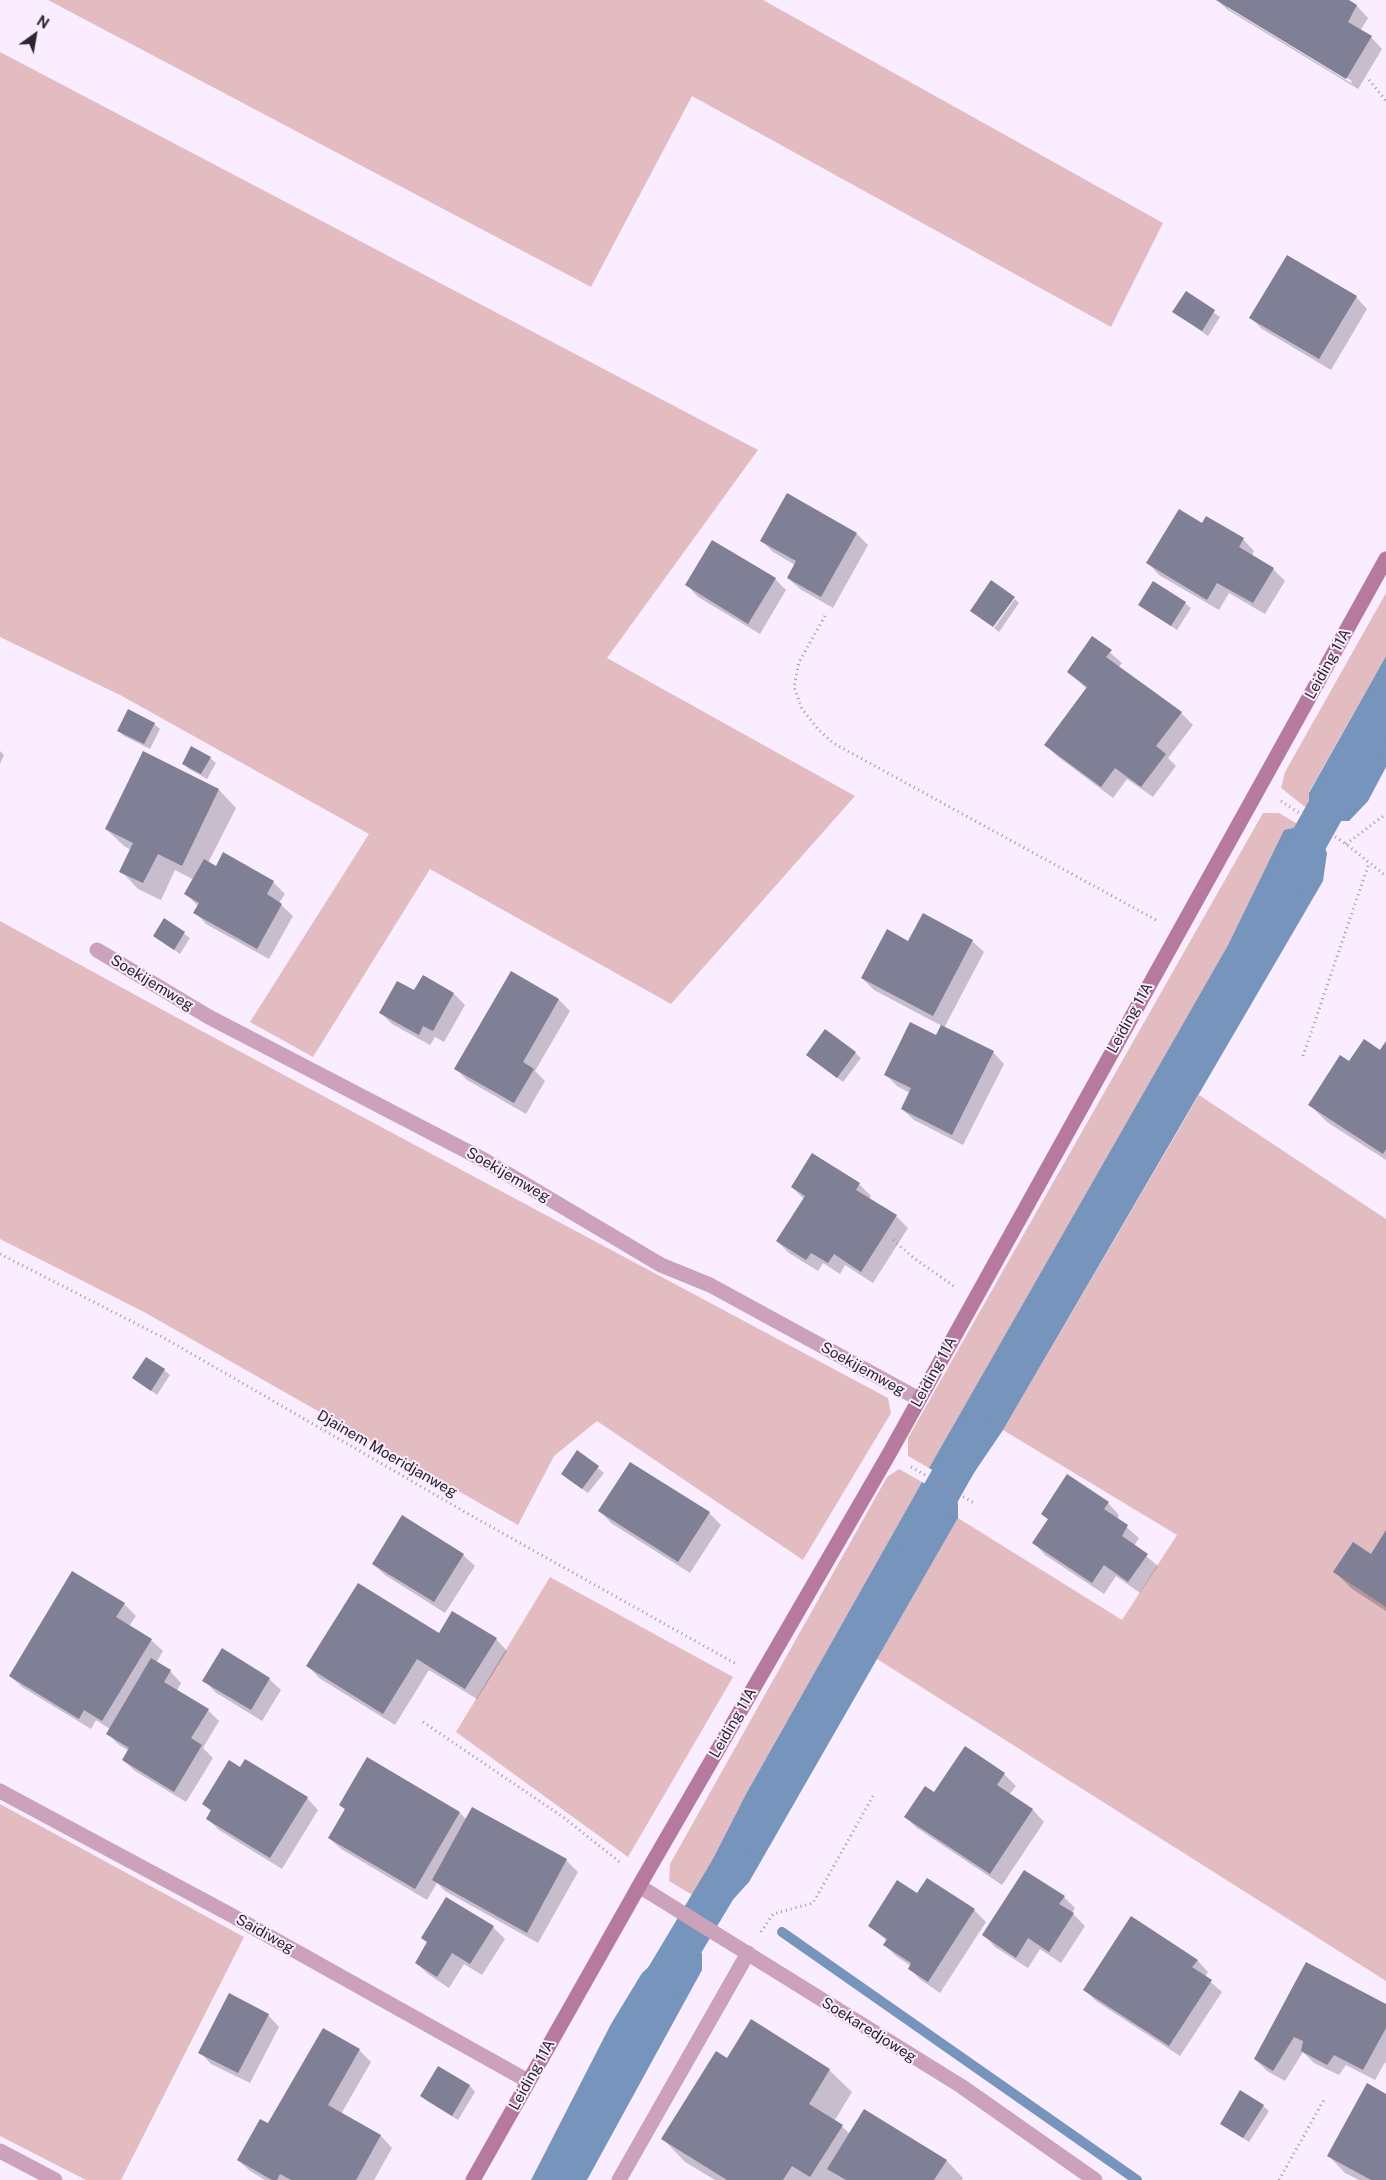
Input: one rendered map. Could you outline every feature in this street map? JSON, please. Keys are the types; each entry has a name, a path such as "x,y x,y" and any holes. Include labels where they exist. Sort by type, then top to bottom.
{"street":[{"name":"Leiding 11A","path":"473,2180 641,1882 889,1454 1386,558"},
{"name":"Soekijemweg","path":"97,950 209,1017 484,1160 661,1265 710,1285 919,1399"},
{"name":"Saidiweg","path":"0,1791 231,1915 528,2081"},
{"name":"Soekaredjoweg","path":"641,1882 663,1901 961,2086 1095,2180"},
{"path":"620,2180 748,1953"},
{"path":"0,2151 55,2180"}],"path":[{"path":"1369,80 1386,101"},
{"path":"825,616 799,662 794,687 802,709 833,743 1178,932"},
{"path":"1259,787 1346,844 1386,876"},
{"path":"1346,844 1386,814"},
{"path":"1303,1056 1369,863"},
{"path":"893,1240 915,1259 973,1300"},
{"name":"Djainem Moeridjanweg","path":"0,1254 166,1339 479,1520 760,1677"},
{"path":"889,1454 976,1504"},
{"path":"423,1722 563,1817 641,1882"},
{"path":"748,1953 772,1914 813,1903 873,1796"},
{"path":"1279,2180 1325,2098"}],"shaded area":[{"path":"48,0 763,0 1163,223 1111,327 692,96 591,287"},
{"path":"0,52 758,450 607,658 855,796 671,1004 430,869 313,1057 250,1022 369,834 122,696 0,637"},
{"path":"1386,593 1386,656 1309,792 1309,810 1281,788 1285,772"},
{"path":"1263,813 1279,813 1301,826 1284,830 1228,945 929,1468 908,1456 908,1438"},
{"path":"0,921 888,1398 891,1413 803,1560 597,1421 554,1456 518,1525 144,1312 0,1239"},
{"path":"1199,1095 1386,1219 1386,1981 877,1659 958,1518 1122,1620 1177,1535 1003,1430"},
{"path":"899,1469 922,1482 746,1794 694,1896 669,1881 670,1864 887,1477"},
{"path":"550,1577 733,1677 628,1857 456,1732"},
{"path":"0,1804 244,1937 121,2180 86,2180 0,2136"}],"water":[{"path":"1386,656 1386,767 1368,801 1349,821 1326,821 1309,810 1309,793"},
{"path":"1301,826 1323,843 1327,853 1323,881 1003,1430 963,1489 929,1468 1228,945 1284,830"},
{"path":"922,1482 958,1503 958,1518 749,1882 728,1905 715,1910 694,1896 746,1794"},
{"path":"678,1940 702,1953 702,1970 587,2180 531,2180 611,2024 642,1973"}],"building":[{"path":"1216,0 1349,0 1357,5 1348,22 1372,36 1346,79"},
{"path":"1287,255 1357,296 1319,359 1249,318"},
{"path":"1186,291 1215,310 1202,331 1172,312"},
{"path":"787,493 857,533 821,597 787,578 796,561 760,541"},
{"path":"1179,509 1202,523 1206,516 1244,538 1239,547 1274,568 1253,603 1217,583 1207,600 1146,563"},
{"path":"712,540 776,578 748,624 685,585"},
{"path":"991,580 1015,597 993,627 970,611"},
{"path":"1153,581 1186,602 1171,626 1138,605"},
{"path":"1092,636 1112,650 1106,657 1182,712 1156,746 1166,754 1141,787 1115,768 1101,787 1044,745 1087,687 1067,672"},
{"path":"128,709 155,723 144,744 117,731"},
{"path":"191,746 211,757 201,774 182,764"},
{"path":"143,751 219,789 182,866 158,854 143,883 119,872 133,843 105,829"},
{"path":"223,852 274,881 267,894 282,904 257,949 193,913 199,903 184,894 204,859 216,866"},
{"path":"923,913 973,940 933,1016 861,978 887,929 908,941"},
{"path":"164,918 185,932 174,950 153,936"},
{"path":"511,971 559,999 523,1062 534,1069 514,1103 454,1069"},
{"path":"423,975 454,993 433,1031 423,1026 419,1035 379,1013 397,981 414,990"},
{"path":"910,1022 936,1035 941,1025 994,1051 952,1135 901,1109 911,1088 884,1075"},
{"path":"825,1029 856,1052 837,1078 806,1055"},
{"path":"1364,1039 1380,1050 1386,1041 1386,1149 1383,1154 1308,1105 1340,1055 1349,1061"},
{"path":"812,1153 860,1183 856,1190 897,1215 861,1272 834,1254 828,1263 811,1253 806,1260 776,1241 805,1196 791,1187"},
{"path":"146,1357 165,1369 151,1391 132,1378"},
{"path":"577,1450 599,1466 582,1489 561,1474"},
{"path":"630,1462 710,1512 678,1562 598,1511"},
{"path":"1067,1474 1109,1502 1104,1509 1128,1525 1122,1536 1148,1554 1128,1582 1104,1565 1092,1583 1032,1543 1048,1519 1041,1514"},
{"path":"402,1515 464,1554 434,1602 372,1564"},
{"path":"1386,1530 1386,1607 1333,1572 1353,1542 1371,1554"},
{"path":"72,1571 125,1603 116,1617 152,1639 102,1721 84,1710 79,1719 9,1676"},
{"path":"358,1583 439,1633 452,1611 497,1638 465,1689 417,1659 383,1714 306,1666"},
{"path":"222,1648 270,1678 251,1710 202,1681"},
{"path":"151,1658 171,1670 164,1682 209,1709 191,1738 202,1745 174,1792 122,1760 129,1748 106,1734"},
{"path":"965,1746 1005,1773 997,1785 1033,1809 990,1874 904,1817 925,1786 934,1792"},
{"path":"367,1757 460,1812 415,1889 328,1838 345,1809 339,1805"},
{"path":"245,1759 308,1797 270,1858 206,1819 211,1810 202,1804 229,1760 240,1767"},
{"path":"472,1807 567,1859 527,1933 432,1880"},
{"path":"1024,1870 1065,1896 1059,1904 1074,1913 1049,1952 1028,1938 1016,1958 982,1935"},
{"path":"927,1878 975,1909 928,1982 908,1969 911,1963 883,1945 887,1939 868,1926 897,1880 917,1893"},
{"path":"446,1897 494,1926 470,1964 452,1953 437,1977 415,1963 427,1942 421,1938"},
{"path":"1131,1916 1198,1960 1192,1967 1212,1980 1169,2046 1083,1990"},
{"path":"1306,1962 1386,2004 1386,2028 1363,2070 1334,2055 1327,2065 1301,2051 1303,2041 1294,2037 1273,2071 1254,2059"},
{"path":"229,1993 269,2014 238,2073 198,2053"},
{"path":"751,2019 830,2069 809,2104 843,2125 810,2177 792,2166 783,2180 727,2180 661,2139 716,2051 727,2058"},
{"path":"323,2028 360,2049 328,2105 381,2135 356,2180 291,2180 280,2174 277,2180 272,2180 237,2160 260,2119 268,2123"},
{"path":"438,2066 470,2085 452,2116 420,2096"},
{"path":"1367,2083 1386,2094 1386,2180 1371,2180 1327,2156"},
{"path":"1240,2090 1264,2105 1243,2138 1220,2124"},
{"path":"864,2109 947,2160 934,2180 846,2180 827,2169"}],"waterway":[{"path":"1287,879 1386,702"},
{"path":"915,1539 974,1434"},
{"path":"658,1988 734,1861"},
{"path":"782,1932 1137,2180"}]}
